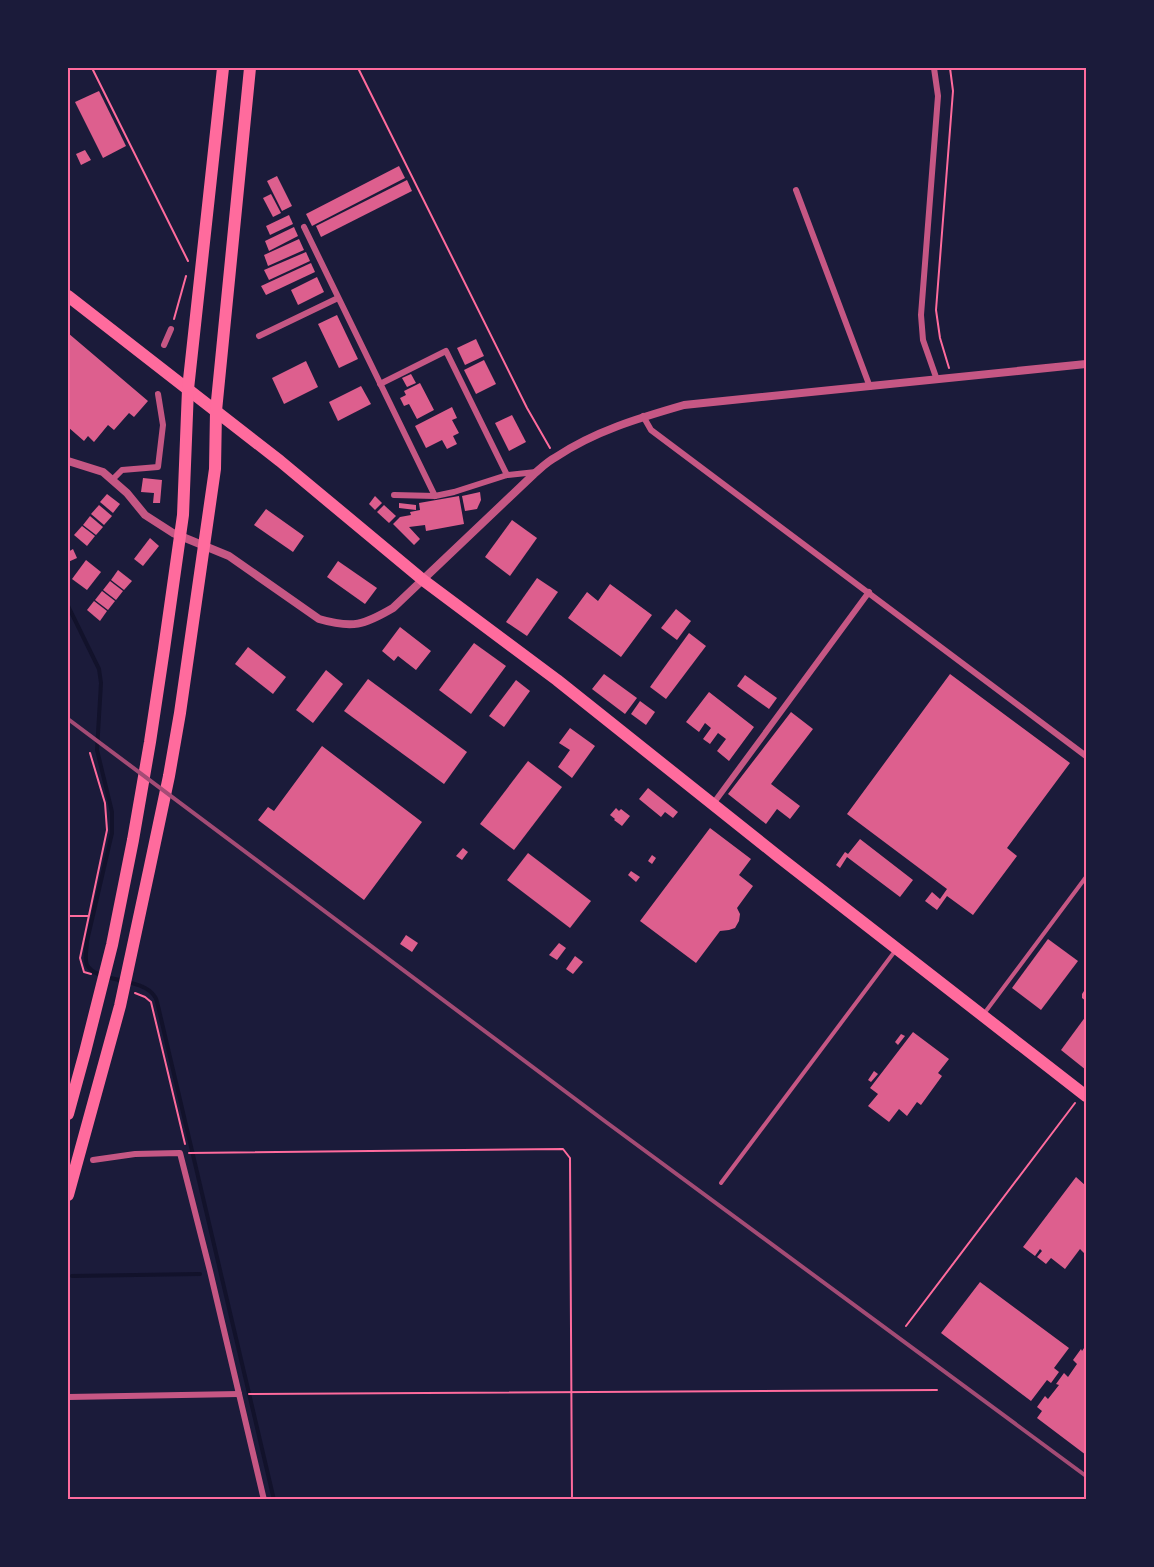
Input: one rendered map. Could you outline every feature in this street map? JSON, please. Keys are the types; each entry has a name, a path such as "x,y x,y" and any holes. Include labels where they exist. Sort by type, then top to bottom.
{"highway":[{"path":"68,1114 109,955 133,840 150,742 183,515 188,389 223,68"},
{"path":"68,1193 120,1006 169,776 180,713 215,469 216,411 250,68"},
{"path":"68,296 280,461 423,580 557,680 897,948 1085,1092"}],"street":[{"path":"934,68 938,96 921,315 923,340 937,380"},
{"path":"796,190 870,387"},
{"path":"304,227 435,496"},
{"path":"259,336 338,298"},
{"path":"164,345 171,329"},
{"path":"380,384 446,351 507,475"},
{"path":"68,461 103,472 127,493 145,515 173,533 229,556 320,619 336,624 352,625 371,621 393,608 537,471 555,457 595,435 643,416 684,405 1086,364"},
{"path":"112,480 122,470 158,467 163,425 158,394"},
{"path":"643,416 651,430 1086,756"},
{"path":"394,495 435,496 507,475 537,471"},
{"path":"713,804 869,592"},
{"path":"93,1160 135,1154 180,1153 264,1500"},
{"path":"68,1397 238,1394"}],"lane":[{"path":"983,1015 1086,877"},
{"path":"721,1183 897,948"}],"path":[{"path":"92,68 188,259 189,268 171,329"},
{"path":"358,68 527,408 555,457"},
{"path":"951,68 953,91 936,310 940,338 952,378"},
{"path":"68,916 88,916"},
{"path":"906,1326 1085,1092"},
{"path":"187,1153 563,1149 570,1158 572,1500"},
{"path":"254,1394 937,1390"}],"building":[{"path":"99,91 126,146 103,158 75,102"},
{"path":"85,150 91,160 81,165 76,154"},
{"path":"399,166 405,178 312,226 306,214"},
{"path":"277,176 292,206 282,211 267,181"},
{"path":"407,180 412,191 321,237 316,226"},
{"path":"271,194 281,213 273,217 263,198"},
{"path":"289,215 293,224 270,235 266,226"},
{"path":"294,227 298,236 269,251 265,241"},
{"path":"299,239 304,250 268,266 264,255"},
{"path":"306,252 310,261 269,280 264,270"},
{"path":"311,263 315,272 266,295 261,286"},
{"path":"317,277 324,292 298,305 291,290"},
{"path":"337,315 358,359 339,368 318,324"},
{"path":"68,333 148,401 134,417 129,413 114,430 108,425 94,442 88,436 84,441 68,427"},
{"path":"476,339 484,356 465,365 457,348"},
{"path":"484,360 496,384 476,394 464,370"},
{"path":"306,361 318,387 284,404 272,378"},
{"path":"411,374 416,383 407,387 402,378"},
{"path":"420,383 434,410 417,419 409,404 404,406 400,398 406,395 404,391"},
{"path":"361,386 371,404 338,421 329,402"},
{"path":"452,407 457,418 452,420 459,433 453,436 457,444 447,449 442,440 426,448 415,426"},
{"path":"512,415 526,442 509,451 495,423"},
{"path":"143,478 162,480 160,503 153,503 154,493 141,492"},
{"path":"480,492 481,500 477,509 465,511 462,496"},
{"path":"107,494 120,504 113,513 100,502"},
{"path":"375,496 382,503 375,510 369,504"},
{"path":"459,496 464,524 426,531 425,525 409,527 420,539 414,545 393,524 400,517 420,510 419,503"},
{"path":"399,503 416,505 416,510 399,508"},
{"path":"99,505 112,516 104,525 91,514"},
{"path":"384,505 396,516 389,523 377,512"},
{"path":"266,509 304,536 293,552 254,525"},
{"path":"90,516 103,527 96,535 83,525"},
{"path":"512,520 537,538 510,576 485,557"},
{"path":"82,526 95,536 87,546 74,535"},
{"path":"150,538 159,546 143,566 134,559"},
{"path":"73,549 77,558 68,562 68,552"},
{"path":"86,560 101,572 87,590 72,579"},
{"path":"338,561 377,588 365,604 327,577"},
{"path":"118,570 132,581 124,590 111,580"},
{"path":"537,578 558,592 527,636 506,622"},
{"path":"110,581 123,591 116,600 103,590"},
{"path":"610,584 652,615 621,657 568,618 587,592 598,601"},
{"path":"102,591 115,601 108,610 95,600"},
{"path":"94,601 107,611 100,621 87,610"},
{"path":"676,609 691,621 677,640 661,628"},
{"path":"400,627 431,651 416,670 398,656 394,661 382,651"},
{"path":"689,633 706,646 666,699 650,687"},
{"path":"474,643 506,666 471,714 439,690"},
{"path":"248,647 286,677 273,694 235,664"},
{"path":"326,670 343,684 313,723 296,710"},
{"path":"604,674 637,698 625,714 592,689"},
{"path":"950,674 1070,763 1007,848 1017,856 973,915 947,896 937,910 925,901 932,892 940,899 947,889 847,814"},
{"path":"745,675 777,698 769,709 737,686"},
{"path":"368,679 467,752 444,784 344,711"},
{"path":"516,680 530,691 504,727 489,716"},
{"path":"709,692 754,727 729,761 717,751 726,739 718,733 710,744 703,739 711,728 705,723 699,732 686,722"},
{"path":"640,701 655,712 646,725 631,714"},
{"path":"791,712 813,729 771,784 800,806 790,819 777,809 766,824 728,794"},
{"path":"570,728 595,746 572,778 558,767 570,750 559,743"},
{"path":"322,746 422,822 364,900 258,820 268,807 274,811"},
{"path":"528,761 562,787 514,850 480,824"},
{"path":"648,788 678,812 673,818 665,812 661,817 639,799"},
{"path":"616,808 630,816 622,826 610,815"},
{"path":"710,828 751,859 739,875 753,886 737,908 740,914 735,928 720,931 696,963 640,921"},
{"path":"860,839 913,880 900,897 847,857 840,868 836,865 845,852 848,854"},
{"path":"463,848 468,852 462,860 456,856"},
{"path":"528,853 591,901 570,928 507,880"},
{"path":"652,855 656,858 652,864 648,861"},
{"path":"631,871 640,877 636,882 628,875"},
{"path":"406,935 418,943 412,952 400,944"},
{"path":"1048,939 1078,961 1041,1010 1012,988"},
{"path":"559,943 566,948 557,960 549,955"},
{"path":"575,956 583,962 573,974 566,969"},
{"path":"1086,991 1086,1001 1082,998"},
{"path":"1086,1016 1086,1070 1061,1050"},
{"path":"913,1032 949,1059 938,1073 942,1076 921,1105 917,1102 907,1116 899,1109 889,1122 868,1106 878,1094 870,1088"},
{"path":"901,1034 905,1036 898,1045 895,1042"},
{"path":"874,1071 878,1074 871,1082 868,1080"},
{"path":"1076,1177 1086,1186 1086,1255 1080,1249 1065,1269 1051,1258 1046,1264 1037,1257 1042,1251 1040,1249 1035,1256 1023,1247"},
{"path":"980,1282 1069,1348 1054,1368 1059,1372 1051,1383 1047,1380 1031,1401 941,1333"},
{"path":"1086,1345 1086,1455 1037,1418 1042,1411 1037,1407 1045,1396 1048,1399 1059,1385 1056,1384 1064,1373 1068,1377 1077,1364 1073,1360"}],"waterway":[{"path":"68,606 99,669 101,683 97,750 112,812 112,833 87,941 86,962 92,971 141,986 157,1000 274,1500"},
{"path":"72,1276 200,1274"}],"railway":[{"path":"68,719 606,1122 1086,1476"}]}
